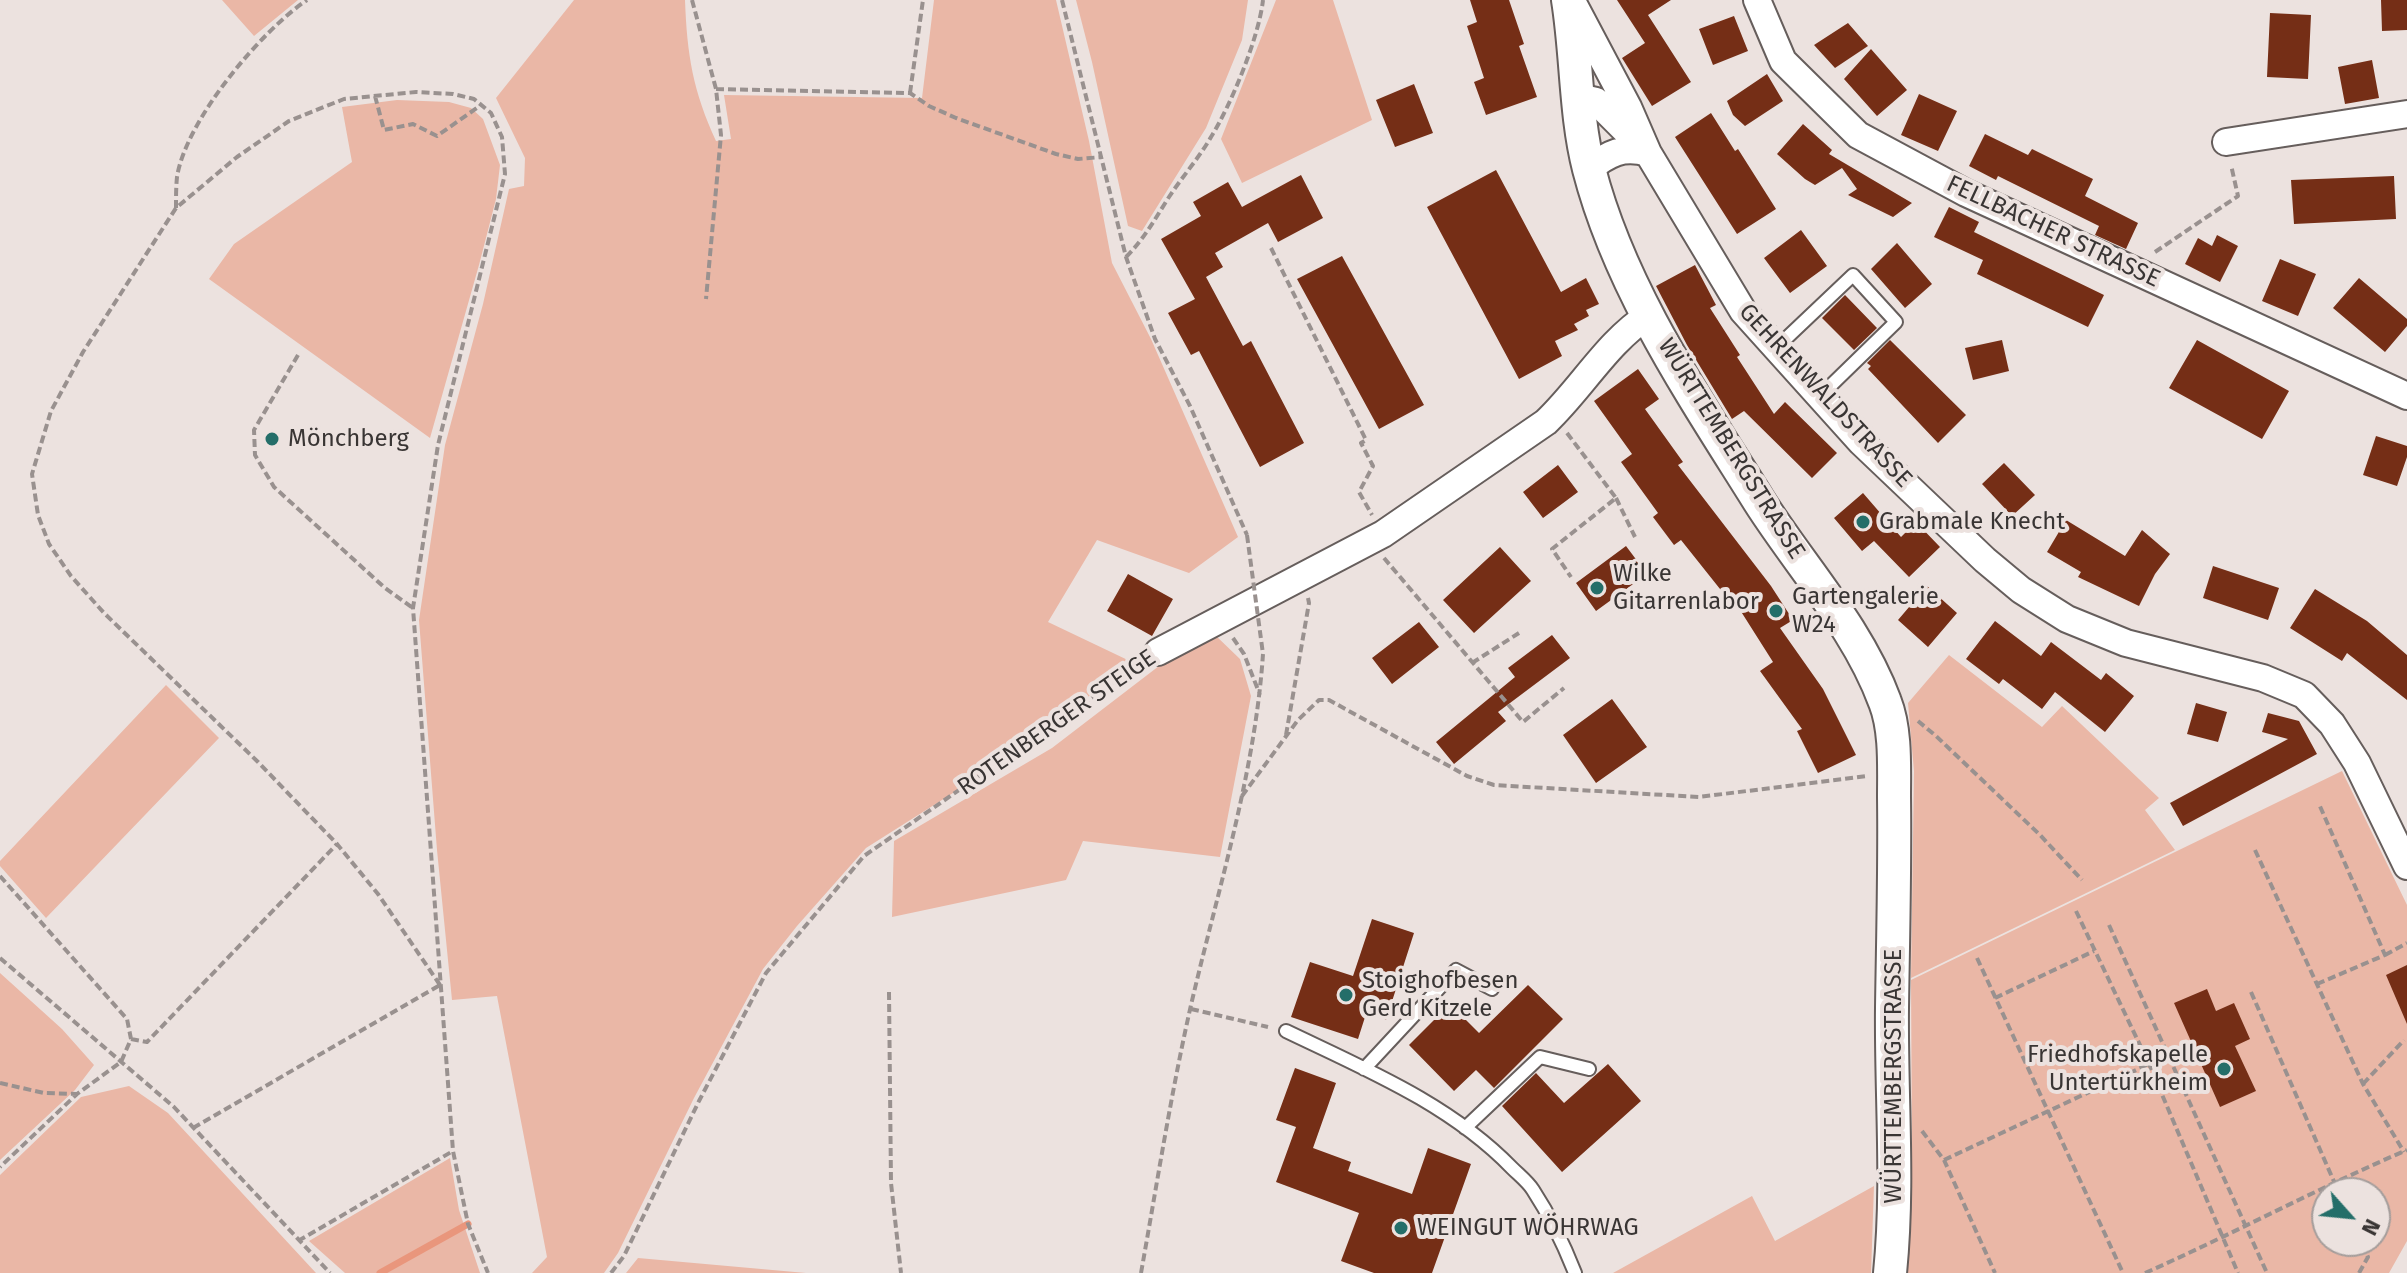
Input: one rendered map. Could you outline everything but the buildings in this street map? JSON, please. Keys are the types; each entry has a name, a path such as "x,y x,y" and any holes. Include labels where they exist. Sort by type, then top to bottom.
{"street":[{"name":"WÜRTTEMBERGSTRASSE","path":"1570,0 1578,97 1589,169 1608,233 1693,395 1765,509 1853,636 1887,706 1894,773 1892,1012 1895,1193 1890,1273"},
{"name":"GEHRENWALDSTRASSE","path":"1570,0 1628,107 1648,153 1743,311 1861,442 1985,560 2021,590 2067,619 2126,643 2263,678 2304,695 2332,724 2357,763 2407,866"},
{"name":"FELLBACHER STRASSE","path":"1757,0 1783,61 1858,135 1966,193 2407,396"},
{"name":"GEHRENWALDSTRASSE","path":"1578,97 1596,101 1648,153"},
{"path":"2226,142 2407,114"},
{"path":"1589,169 1622,149 1648,153"},
{"name":"ROTENBERGER STEIGE","path":"1158,652 1376,538 1553,416 1629,328 1649,315"}],"lane":[{"path":"1776,348 1853,275 1896,322 1820,396"},
{"path":"1364,1069 1456,970 1492,989"},
{"path":"1286,1031 1396,1084 1496,1151 1532,1188 1563,1243 1575,1273"},
{"path":"1465,1128 1540,1057 1589,1069"}],"path":[{"path":"176,208 177,175 192,136 217,95 247,56 307,0"},
{"path":"692,0 716,89 721,135 706,299"},
{"path":"910,93 923,0"},
{"path":"1062,0 1126,257 1155,339 1190,406 1247,535 1263,654 1260,697 1242,796 1190,1009 1141,1273"},
{"path":"1126,257 1144,239 1213,136 1242,71 1263,0"},
{"path":"716,89 910,93 956,118 1056,154 1078,159 1102,157"},
{"path":"440,985 378,894 337,844 258,762 104,613 71,576 49,544 38,515 32,474 51,411 83,352 176,208 237,157 289,121 344,99 416,92 453,94 474,99 491,113 502,137 505,174 438,445 413,608 453,1151 468,1224 488,1273"},
{"path":"375,96 384,130 413,124 437,136 481,105"},
{"path":"2149,257 2238,196 2226,142"},
{"path":"1271,248 1366,440 1361,443 1373,466 1359,492 1376,538 1472,663 1523,722 1564,688"},
{"path":"298,355 254,430 255,455 274,487 385,588 413,608"},
{"path":"1553,416 1616,498 1635,537"},
{"path":"1571,577 1552,549 1616,498"},
{"path":"1286,736 1309,603"},
{"path":"1211,624 1226,631 1235,640 1244,654 1260,697"},
{"path":"1472,663 1519,633"},
{"name":"ROTENBERGER STEIGE","path":"611,1273 624,1256 699,1101 766,973 864,856 1158,652"},
{"path":"1242,796 1286,736 1319,700 1329,700 1467,776 1494,785 1699,797 1894,773"},
{"path":"1887,706 1911,716 1936,736 2040,835 2082,880"},
{"path":"2319,804 2385,955"},
{"path":"131,1039 147,1042 337,844"},
{"path":"2255,850 2363,1084 2405,1151 2347,1177"},
{"path":"0,876 127,1019 131,1039 121,1062 77,1094 0,1167"},
{"path":"2076,911 2149,1064 2238,1273"},
{"path":"2109,925 2267,1273"},
{"path":"2317,984 2407,943"},
{"path":"1995,998 2095,951"},
{"path":"0,958 174,1107 330,1273"},
{"path":"1977,958 2123,1273"},
{"path":"193,1128 440,985"},
{"path":"889,992 891,1183 901,1273"},
{"path":"2251,992 2331,1177"},
{"path":"1190,1009 1286,1031"},
{"path":"2363,1084 2404,1040"},
{"path":"1944,1160 2166,1055"},
{"path":"0,1083 44,1093 77,1094"},
{"path":"1895,1109 1922,1130 1944,1160 1995,1273"},
{"path":"298,1241 453,1151"},
{"path":"2145,1273 2223,1239 2311,1195"}],"shaded area":[{"path":"222,0 298,0 254,36"},
{"path":"574,0 685,0 693,72 716,141 731,139 724,95 922,98 934,0 1056,0 1089,141 1112,263 1151,339 1238,537 1189,573 1097,540 1048,622 1134,663 983,774 866,848 763,969 694,1098 618,1253 604,1273 532,1273 547,1257 497,996 452,1000 419,620 445,445 483,304 509,189 524,186 525,158 496,98"},
{"path":"1076,0 1248,0 1242,40 1206,128 1142,231 1128,226"},
{"path":"1276,0 1333,0 1372,120 1242,183 1221,139"},
{"path":"397,100 449,102 471,108 483,119 500,165 496,199 430,438 209,279 234,244 352,162 342,107"},
{"path":"1213,633 1240,659 1251,696 1220,857 1083,841 1066,880 892,917 894,841 1052,748 1172,656"},
{"path":"1949,655 2042,727 2062,706 2159,798 2145,810 2175,850 1911,978 1914,771 1908,703"},
{"path":"166,685 219,738 46,918 0,866 0,861"},
{"path":"2342,771 2407,905 2407,1241 2389,1273 1902,1273 1912,1156 1911,980"},
{"path":"0,973 62,1029 94,1065 75,1090 0,1160"},
{"path":"129,1086 168,1113 316,1273 0,1273 0,1175 81,1097"},
{"path":"450,1158 459,1210 480,1273 345,1273 309,1241"},
{"path":"1874,1186 1871,1273 1613,1273 1752,1196 1775,1241"},
{"path":"638,1258 806,1273 626,1273"}],"waterway":[{"path":"380,1273 468,1224"}],"place":[{"name":"Mönchberg","path":"272,439"},
{"name":"Grabmale Knecht","path":"1863,522"},
{"name":"Wilke Gitarrenlabor","path":"1597,588"},
{"name":"Gartengalerie W24","path":"1776,611"},
{"name":"Stoighofbesen Gerd Kitzele","path":"1346,995"},
{"name":"Friedhofskapelle Untertürkheim","path":"2224,1069"},
{"name":"WEINGUT WÖHRWAG","path":"1401,1228"}]}
